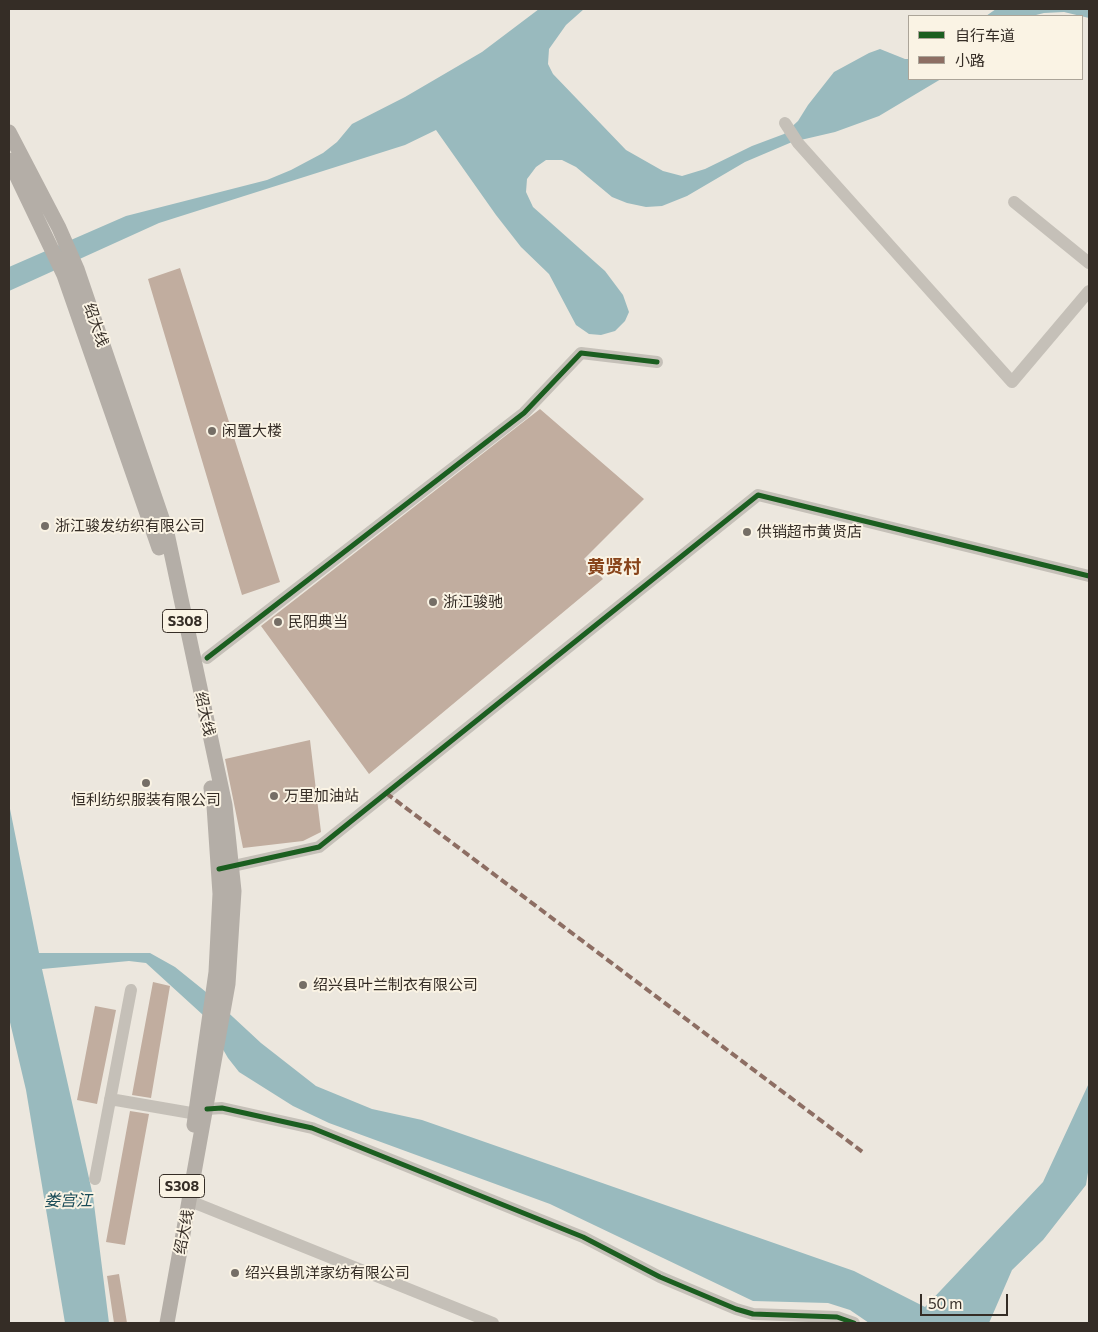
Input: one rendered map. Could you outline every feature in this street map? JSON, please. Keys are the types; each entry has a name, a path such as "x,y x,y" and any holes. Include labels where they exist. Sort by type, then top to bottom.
{"main road":[{"name":"绍大线","path":"9,132 70,272 157,536 214,806 225,868 234,890 228,984 216,1058 202,1110 185,1199 157,1323"},
{"name":"绍大线","path":"9,160 53,233"},
{"name":"绍大线","path":"202,1110 204,1048 216,972 220,894 225,868"},
{"name":"绍大线","path":"167,1323 185,1199"}],"street":[{"path":"786,126 798,143 1012,382 1089,291"},
{"path":"1014,202 1089,263"},
{"path":"207,658 524,414 581,353 657,362"},
{"path":"225,868 319,847 758,495 1089,576"},
{"path":"95,1179 131,990"},
{"path":"110,1099 191,1113 222,1108 312,1128 583,1237 660,1277 736,1309 753,1314 837,1317 854,1323"},
{"path":"185,1199 492,1323"}],"water":[{"path":"539,9 584,9 566,25 549,49 548,64 553,74 626,150 663,171 682,176 705,169 752,146 784,134 798,121 834,72 869,53 880,49 908,59 908,80 939,80 879,116 835,132 792,142 745,162 687,196 662,206 646,207 627,203 612,197 576,167 562,160 546,160 536,167 527,179 526,192 533,207 605,271 623,295 629,312 625,321 615,331 601,335 589,334 576,325 549,274 521,247 436,130 405,145 159,223 9,291 9,267 126,216 267,180 291,170 323,153 337,142 352,124 405,97 482,52"},
{"path":"996,9 1089,9 1089,18 1083,15 1064,12 1036,15 987,15"},
{"name":"娄宫江","path":"9,804 39,953 150,953 175,967 206,992 261,1043 316,1086 372,1109 422,1120 854,1271 925,1307 1043,1182 1089,1083 1089,1166 1086,1185 1043,1240 1012,1270 989,1323 869,1323 850,1310 828,1303 753,1301 550,1204 329,1123 293,1106 239,1072 228,1058 203,1015 146,963 129,961 42,969 93,1196 109,1323 65,1323 26,1090 9,1018"}],"building":[{"name":"闲置大楼","path":"180,268 280,582 242,595 148,279"},
{"name":"浙江骏驰","path":"540,409 644,499 584,559 603,579 369,774 261,626"},
{"name":"万里加油站","path":"310,740 321,832 303,841 243,848 225,759"},
{"path":"153,982 170,986 151,1098 132,1095"},
{"path":"95,1006 116,1010 97,1104 77,1100"},
{"path":"130,1111 149,1114 125,1245 106,1242"},
{"path":"119,1274 127,1323 114,1323 107,1276"}],"marked path":[{"path":"386,793 864,1153"}],"cycle path":[{"path":"207,658 524,413 581,353 657,362"},
{"path":"219,869 319,847 758,495 1089,576"},
{"path":"207,1109 222,1108 312,1128 583,1237 660,1277 736,1309 753,1314 837,1317 854,1323"}],"place":[{"name":"闲置大楼","path":"212,431"},
{"name":"浙江骏发纺织有限公司","path":"45,526"},
{"name":"供销超市黄贤店","path":"747,532"},
{"name":"浙江骏驰","path":"433,602"},
{"name":"民阳典当","path":"278,622"},
{"name":"恒利纺织服装有限公司","path":"146,783"},
{"name":"万里加油站","path":"274,796"},
{"name":"绍兴县叶兰制衣有限公司","path":"303,985"},
{"name":"绍兴县凯洋家纺有限公司","path":"235,1273"}],"district":[{"name":"黄贤村","path":"614,567"}]}
